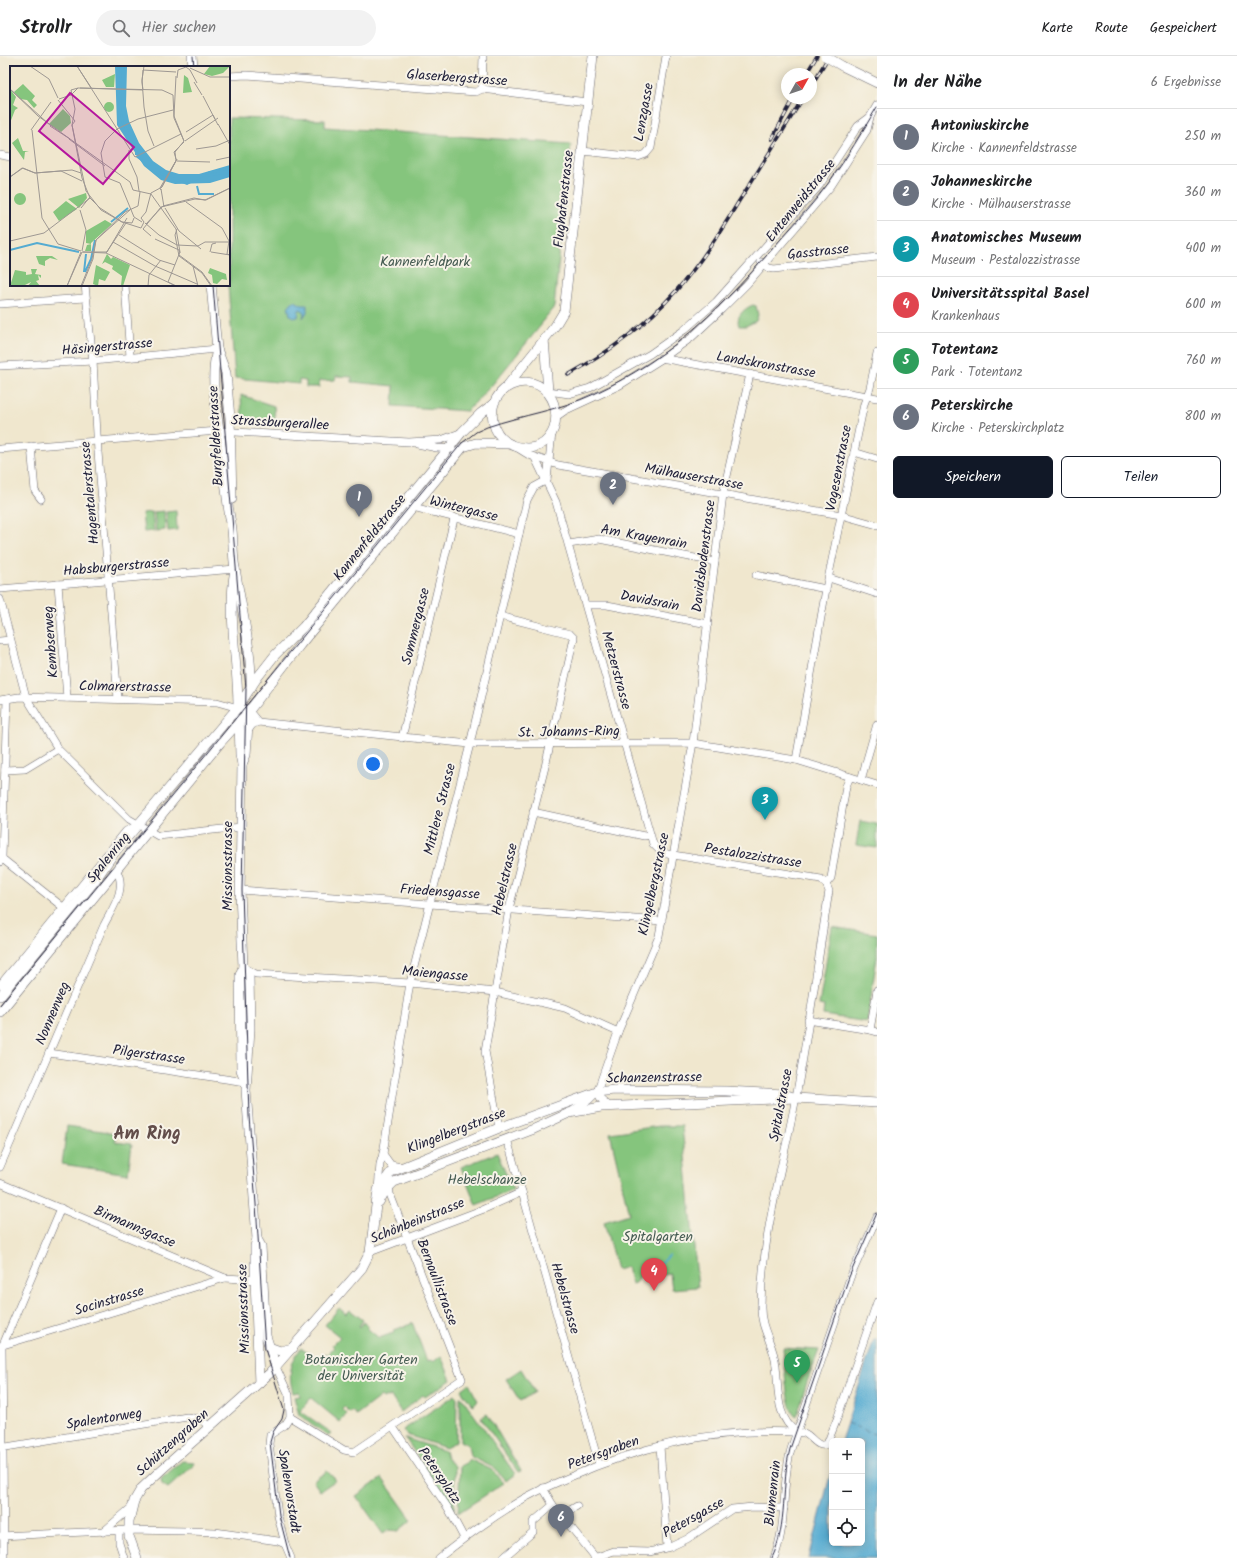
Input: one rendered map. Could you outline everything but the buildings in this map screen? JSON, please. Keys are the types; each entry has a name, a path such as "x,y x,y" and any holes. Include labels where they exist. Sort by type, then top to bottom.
{"main road":[{"path":"192,56 193,66"},
{"name":"Flughafenstrasse","path":"507,386 564,311 593,56"},
{"path":"825,56 858,75 877,82"},
{"name":"Burgfelderstrasse","path":"211,286 217,350 226,373 233,511 231,522"},
{"path":"463,447 476,443 510,444 524,448 534,448 544,442 552,433 556,417 554,405 548,391 544,339"},
{"name":"Burgfelderstrasse","path":"217,350 213,366 218,431 222,450 241,612 247,633 251,686 249,711"},
{"path":"510,444 501,438 495,428 492,415 493,404 507,386 519,382 531,382 540,385 548,391"},
{"name":"Kannenfeldstrasse","path":"239,722 408,505 462,432 481,413 493,404"},
{"name":"Kannenfeldstrasse","path":"238,707 251,686 275,655 302,627 408,505 463,447"},
{"name":"Burgfelderstrasse","path":"235,569 232,587 238,682 238,707"},
{"name":"Missionsstrasse","path":"238,707 240,755 242,764 240,890 243,967 249,976 250,1029 246,1082 257,1239 255,1246 266,1336 273,1370"},
{"name":"Spalenring","path":"0,996 138,825 238,707"},
{"name":"Missionsstrasse","path":"242,764 246,755 249,711"},
{"name":"Spalenring","path":"0,1012 239,722"},
{"path":"226,737 234,736 240,741"},
{"name":"Schanzenstrasse","path":"597,1092 614,1090 726,1091 784,1094 796,1098"},
{"name":"Klingelbergstrasse","path":"378,1190 391,1172 401,1167 499,1128 597,1092"},
{"name":"Schanzenstrasse","path":"609,1106 796,1098 877,1102"},
{"name":"Klingelbergstrasse","path":"388,1187 394,1182 409,1175 507,1139 569,1113 609,1106"},
{"name":"Mittlere Strasse","path":"377,1205 388,1187"},
{"name":"Mittlere Strasse","path":"370,1252 378,1190"},
{"name":"Schönbeinstrasse","path":"273,1370 362,1268 370,1252"},
{"name":"Missionsstrasse","path":"259,1279 257,1358 273,1370"},
{"path":"269,1347 280,1351 293,1348"},
{"path":"257,1358 259,1383"},
{"name":"Schützengraben","path":"137,1558 124,1531 132,1507 146,1483 273,1370"}],"street":[{"path":"482,89 483,56"},
{"name":"Lenzgasse","path":"582,151 638,157 646,154 651,148 666,56"},
{"name":"Glaserbergstrasse","path":"230,76 246,75 476,92 482,89 587,102"},
{"path":"870,117 877,105"},
{"name":"Entenweidstrasse","path":"548,391 569,394 580,392 613,376 650,354 684,330 716,302 819,186 858,126 870,117"},
{"name":"Entenweidstrasse","path":"556,417 566,410 620,385 663,358 690,338 722,309 764,265 831,186 867,130 870,117"},
{"path":"0,155 10,157"},
{"name":"Gasstrasse","path":"764,265 774,269 877,257"},
{"path":"756,258 764,265"},
{"name":"Hagentalerstrasse","path":"85,286 85,298 93,361 118,699"},
{"path":"125,286 130,357"},
{"path":"0,304 85,298"},
{"name":"Häsingerstrasse","path":"0,366 93,361 217,350"},
{"name":"Vogesenstrasse","path":"796,760 826,589 854,452 877,353"},
{"name":"Landskronstrasse","path":"650,354 663,358 877,398"},
{"name":"Davidsbodenstrasse","path":"693,743 723,494 750,374"},
{"name":"Strassburgerallee","path":"0,449 218,431 230,433 409,442 441,440 462,432"},
{"path":"546,480 550,463 552,433"},
{"name":"Strassburgerallee","path":"409,442 429,447 449,449 463,447"},
{"name":"Mülhauserstrasse","path":"510,444 536,458 550,463 841,515 877,525"},
{"path":"31,446 36,491 41,499"},
{"path":"854,452 877,459"},
{"name":"Metzerstrasse","path":"536,458 556,502 569,544 653,844 659,850 674,855"},
{"name":"Mittlere Strasse","path":"378,1190 380,1164 383,1154 410,983 470,744 530,493 538,484 546,480"},
{"name":"Wintergasse","path":"408,505 454,519 519,534"},
{"name":"Sommergasse","path":"402,738 454,519"},
{"name":"Am Krayenrain","path":"569,544 599,539 715,562"},
{"name":"Habsburgerstrasse","path":"0,588 235,569"},
{"path":"756,576 826,589"},
{"path":"829,578 877,594"},
{"name":"Kembserweg","path":"58,584 67,698"},
{"path":"0,599 26,697 58,749 138,825 158,836 241,827"},
{"name":"Davidsrain","path":"586,605 607,605 708,624"},
{"name":"Hebelstrasse","path":"499,1128 485,1051 509,909 550,744 574,638 570,634 500,616"},
{"path":"0,640 10,640"},
{"name":"Colmarerstrasse","path":"4,699 26,697 209,701 238,707 249,711"},
{"path":"4,699 3,753 5,770 1,804 1,859 64,908"},
{"path":"248,731 252,725 258,722 249,711"},
{"name":"St. Johanns-Ring","path":"258,722 470,744 693,743 796,760 877,785"},
{"path":"861,780 877,724"},
{"name":"Klingelbergstrasse","path":"569,1113 589,1100 597,1092 618,1032 659,936 693,743"},
{"path":"5,770 25,769 58,749"},
{"name":"Spitalstrasse","path":"797,1432 787,1424 782,1412 775,1355 762,1323 761,1305 769,1219 796,1098 828,891 826,884 831,878 846,786 850,777"},
{"path":"533,812 644,836 650,835"},
{"name":"Spalenring","path":"0,985 126,831 138,825"},
{"name":"Pestalozzistrasse","path":"674,855 814,877 821,879 826,884"},
{"name":"Nonnenweg","path":"0,1167 117,898 121,885 116,870"},
{"name":"Friedensgasse","path":"240,890 286,892 662,921"},
{"name":"Maiengasse","path":"243,967 256,974 410,983 495,992 565,1008 618,1032"},
{"path":"808,1020 874,1031 877,990"},
{"name":"Pilgerstrasse","path":"49,1053 246,1082"},
{"name":"Schanzenstrasse","path":"597,1092 601,1099 609,1106"},
{"name":"Hebelstrasse","path":"507,1139 513,1154 522,1192 600,1464"},
{"path":"383,1154 391,1165 401,1167"},
{"path":"388,1187 391,1172"},
{"name":"Birmannsgasse","path":"0,1183 225,1278 259,1279"},
{"name":"Bernoullistrasse","path":"388,1187 462,1379 393,1427"},
{"name":"Schönbeinstrasse","path":"370,1252 484,1209 522,1192"},
{"path":"4,1558 2,1536 1,1346 61,1208"},
{"name":"Blumenrain","path":"774,1558 781,1532 787,1465 850,1278 877,1217"},
{"name":"Socinstrasse","path":"1,1346 225,1278"},
{"path":"797,1432 809,1435 821,1446 828,1442 877,1302"},
{"path":"273,1370 289,1395 290,1417 348,1452 356,1451 393,1427"},
{"name":"Spalentorweg","path":"2,1448 192,1417 200,1419 210,1427"},
{"name":"Spalenvorstadt","path":"290,1417 285,1425 270,1435 269,1439 278,1516 285,1544 291,1558"},
{"name":"Petersplatz","path":"393,1427 448,1508 464,1538"},
{"name":"Petersgraben","path":"438,1558 464,1538 518,1501 543,1488 600,1464 660,1446 704,1436 748,1430 772,1433 797,1432"},
{"path":"660,1446 667,1547"},
{"path":"543,1488 553,1505 595,1557"},
{"path":"503,1558 533,1532 533,1522 553,1505"},
{"path":"562,1515 577,1506"},
{"path":"103,1532 132,1507"},
{"name":"Petersgasse","path":"595,1557 614,1551 649,1552 667,1547 687,1539 732,1509 753,1507 784,1508"},
{"path":"2,1536 124,1531 215,1532 278,1541 285,1544"},
{"name":"Schützengraben","path":"124,1531 119,1543 124,1558"}],"green space":[{"name":"Kannenfeldpark","path":"230,118 325,120 325,127 571,144 554,307 492,385 467,411 393,406 394,386 352,382 352,377 336,376 335,380 319,381 319,387 306,387 306,381 299,380 299,384 235,378 228,286 230,286"},
{"path":"753,305 756,306 758,315 756,321 746,326 739,326 738,319 744,310"},
{"path":"241,395 274,406 275,422 245,421 242,418"},
{"path":"164,511 165,530 156,531 154,512"},
{"path":"176,511 177,530 168,531 166,512"},
{"path":"152,512 154,531 144,532 142,513"},
{"path":"860,821 877,824 877,848 856,845"},
{"path":"832,927 877,934 877,957 867,1022 823,1015 824,1006 819,1005"},
{"path":"67,1126 116,1133 115,1142 132,1144 128,1174 62,1164"},
{"name":"Spitalgarten","path":"660,1126 682,1126 698,1287 672,1289 670,1274 663,1275 648,1270 642,1274 635,1283 632,1284 627,1267 617,1270 604,1222 629,1214 610,1133"},
{"name":"Hebelschanze","path":"497,1153 513,1190 476,1205 461,1167"},
{"name":"Botanischer Garten der Universität","path":"339,1308 346,1314 350,1310 363,1320 359,1326 360,1327 364,1322 368,1325 368,1329 379,1338 393,1333 394,1330 411,1324 412,1322 427,1361 431,1360 433,1362 441,1356 451,1380 425,1397 423,1395 401,1412 390,1395 389,1398 387,1396 383,1398 381,1396 356,1415 353,1411 350,1413 344,1407 342,1409 347,1414 340,1422 311,1398 300,1411 332,1433 329,1436 299,1415 294,1397 300,1396 299,1392 293,1393 290,1375 294,1359 301,1348 309,1354 310,1358 313,1358 318,1362 334,1347 332,1345 340,1337 325,1325"},
{"path":"783,1348 819,1350 807,1382 797,1416 790,1406 786,1385"},
{"path":"521,1369 535,1392 520,1401 506,1379"},
{"path":"469,1384 478,1401 472,1405 461,1390"},
{"path":"455,1395 457,1398 456,1441 446,1448 407,1435 403,1430"},
{"path":"461,1396 515,1474 506,1481 494,1468 470,1456 468,1445 460,1441"},
{"path":"487,1414 521,1471 518,1472 481,1418"},
{"path":"405,1438 445,1451 447,1459 455,1466 454,1510"},
{"path":"469,1459 492,1470 504,1483 458,1513 460,1466 466,1463"},
{"path":"182,1461 194,1462 195,1464 168,1488 162,1484 161,1479"},
{"path":"327,1471 336,1480 320,1491 313,1481"},
{"path":"382,1478 412,1520 398,1531 389,1530 383,1534 356,1496"}],"water":[{"path":"295,301 302,305 307,305 307,312 303,318 304,313 301,309 299,310 298,317 294,318 290,315 288,307"},
{"path":"874,1339 877,1339 877,1558 809,1558 829,1480 829,1546 865,1546 865,1438 842,1438"}],"waterway":[{"path":"656,1268 669,1255"}],"ferry route":[{"path":"847,1423 877,1435"}],"tram line":[{"path":"193,56 194,66"},
{"path":"0,1005 462,443 476,432 487,427 581,400 622,379 649,363 673,346 718,307 760,263 812,204 842,163 877,107"},
{"path":"213,286 246,689 242,890 249,1116 265,1349 284,1410 282,1419 273,1432 270,1442 279,1515 290,1558"},
{"path":"772,1558 780,1532 787,1462 790,1449 849,1277 877,1213"}],"railway":[{"path":"810,68 817,56"},
{"path":"817,76 829,56"},
{"path":"772,139 791,104"},
{"path":"568,375 597,358 638,328 675,292 717,236 799,104"}],"place":[{"name":"Johanneskirche","path":"613,505"},
{"name":"Antoniuskirche","path":"359,517"},
{"name":"Anatomisches Museum","path":"765,820"},
{"name":"Universitätsspital Basel","path":"654,1291"},
{"name":"Totentanz","path":"797,1383"},
{"name":"Peterskirche","path":"561,1537"}],"district":[{"name":"Am Ring","path":"147,1133"}]}
